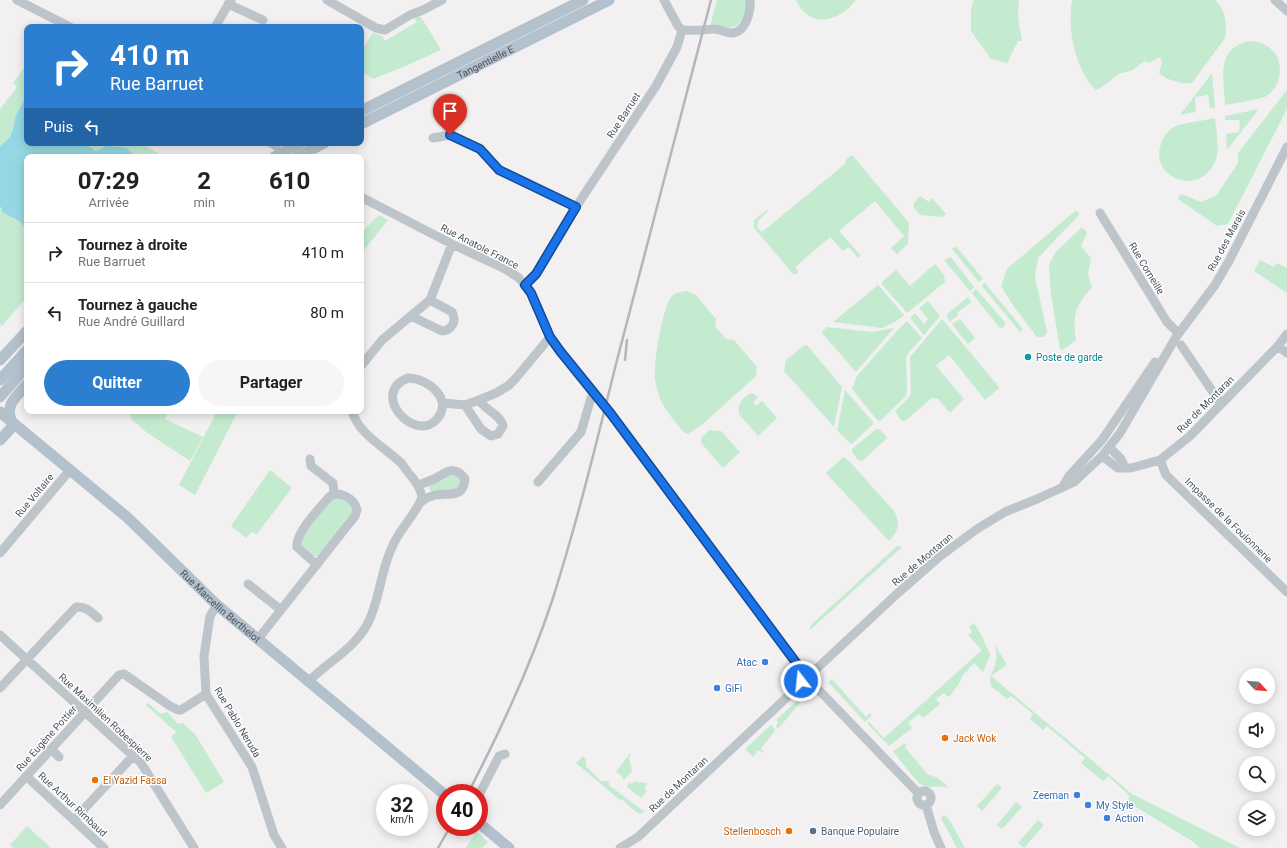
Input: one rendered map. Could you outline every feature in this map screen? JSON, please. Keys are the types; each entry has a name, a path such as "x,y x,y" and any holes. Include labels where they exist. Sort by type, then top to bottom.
{"main road":[{"name":"Tangentielle E","path":"364,110 583,0"},
{"name":"Tangentielle E","path":"364,122 609,0"},
{"path":"280,154 294,146"},
{"path":"303,154 318,146"},
{"path":"0,360 24,334"},
{"path":"0,380 24,353"},
{"path":"2,394 24,369"},
{"path":"0,440 13,424 9,415 9,409 24,388"},
{"name":"Rue Marcellin Berthelot","path":"0,412 128,518 217,605 436,787"},
{"path":"488,830 509,848"}],"street":[{"path":"17,0 64,24"},
{"path":"327,0 376,28 385,30 410,15 442,0"},
{"path":"664,0 678,26 682,30 717,30 728,33 737,32 744,25 750,7 750,0"},
{"path":"1275,0 1287,11"},
{"path":"217,24 230,2 264,20"},
{"name":"Rue Barruet","path":"525,285 536,274 576,207 656,86 677,47 682,30"},
{"path":"433,138 450,135 480,149 499,170 576,207"},
{"name":"Rue des Marais","path":"1062,488 1069,476 1095,449 1156,360 1215,285 1229,261 1287,147"},
{"name":"Rue Anatole France","path":"364,199 452,244 506,269 519,278 531,293 550,337 595,394 803,672"},
{"name":"Rue Corneille","path":"1100,212 1167,322 1177,335"},
{"path":"364,362 382,340 430,300 452,244"},
{"path":"411,316 442,331 451,327 455,319 452,312 430,300"},
{"name":"Rue de Montaran","path":"1125,468 1160,460 1190,436 1278,346 1287,334"},
{"name":"Rue des Marais","path":"1120,433 1177,335"},
{"path":"443,403 465,405 496,393 508,386 550,337"},
{"path":"1181,345 1221,404"},
{"path":"1278,346 1287,353"},
{"path":"415,378 420,379 440,394 443,403 437,419 427,426 420,426 399,414 393,402 392,395 395,387 402,380 415,378"},
{"path":"538,482 581,432 591,398 595,394"},
{"path":"465,405 484,432 491,436 498,434 503,426 502,423 496,415 485,408 479,400"},
{"path":"309,681 348,649 362,632 375,605 387,559 393,544 420,502 422,493 419,485 402,465 363,430 356,422 353,414"},
{"name":"Rue de Montaran","path":"813,672 936,559 964,538 1005,512 1074,482 1102,456 1120,433"},
{"path":"1109,447 1121,459 1125,468"},
{"path":"1102,456 1115,466 1125,468"},
{"path":"310,459 311,466 333,483 334,493"},
{"name":"Impasse de la Foulonnerie","path":"1160,460 1166,474 1287,592"},
{"name":"Rue Voltaire","path":"0,553 70,470"},
{"path":"419,485 435,478 447,470 457,472 465,479 464,486 461,491 456,494 432,496 420,502"},
{"path":"258,639 355,516 357,510 354,503 339,493 334,493 329,497 297,539 297,547 316,565"},
{"path":"248,584 281,610"},
{"name":"Rue Pablo Neruda","path":"217,605 210,616 204,656 206,694 252,767 274,835 282,848"},
{"path":"0,688 76,607 87,609 98,618"},
{"name":"Rue Maximilien Robespierre","path":"0,635 145,768 194,848"},
{"path":"803,672 813,672 815,679 813,684 808,685 802,683 800,676 803,672"},
{"name":"Rue Eugène Pottier","path":"0,805 119,675 122,674 178,710 181,710 206,694"},
{"name":"Rue de Montaran","path":"620,848 638,837 802,683"},
{"path":"813,684 918,793 925,791 930,795 930,802 926,805 934,832 941,848"},
{"path":"51,749 60,757"},
{"path":"485,784 500,756 505,754"},
{"path":"74,820 133,756"},
{"name":"Rue Arthur Rimbaud","path":"26,776 104,848"}],"green space":[{"path":"717,0 746,0 746,8 742,20 733,27 728,28 710,26"},
{"path":"796,0 856,0 841,14 825,20 809,16 802,10"},
{"path":"974,0 1019,0 1018,18 1022,41 1018,41 1007,63 991,59 971,31 971,8"},
{"path":"1072,0 1215,0 1224,13 1226,28 1225,38 1192,83 1175,81 1166,78 1159,73 1162,62 1160,57 1149,63 1146,61 1133,70 1119,74 1096,90 1089,82 1083,71 1074,48 1071,23"},
{"path":"414,17 421,17 441,50 373,79 364,73 364,47 373,33 382,36 385,41 417,22"},
{"path":"1249,41 1258,42 1265,45 1276,55 1279,61 1280,69 1276,86 1270,94 1265,97 1225,105 1223,75 1226,58 1238,45"},
{"path":"24,68 24,146 145,146 160,154 24,154 24,300 2,326 0,324 0,109 17,87 13,83"},
{"path":"1212,73 1215,108 1210,108 1208,95 1195,97 1196,112 1180,115"},
{"path":"1287,90 1287,109 1228,224 1217,226 1178,199 1178,197 1182,194 1201,202 1216,196 1238,163 1238,153"},
{"path":"1259,109 1227,150 1226,134 1239,132 1240,120 1225,120 1225,116"},
{"path":"1215,118 1218,150 1215,162 1209,171 1201,178 1192,181 1174,177 1166,172 1161,164 1159,155 1162,141 1169,131 1176,126"},
{"path":"850,156 853,156 909,223 908,244 897,254 891,248 904,236 875,201 839,231 861,256 858,258 849,247 843,251 830,237 795,267 798,271 797,274 793,274 754,228 754,220 767,210 768,211 758,221 757,227 762,232 845,164 846,160"},
{"path":"920,196 929,202 932,198 946,214 942,217 920,215 914,208 914,203"},
{"path":"1075,211 1079,212 1079,215 1038,258 1035,277 1047,332 1044,337 1037,337 1014,307 1001,286 1007,269"},
{"path":"379,215 388,220 364,250 364,230"},
{"path":"1082,227 1087,233 1081,246 1091,258 1088,274 1092,287 1076,311 1074,324 1076,340 1063,350 1060,349 1051,295 1049,265 1055,253"},
{"path":"957,247 983,279 979,282 952,249"},
{"path":"951,257 974,287 970,291 944,260"},
{"path":"1260,260 1274,267 1277,263 1287,268 1287,293 1254,271"},
{"path":"935,264 944,275 945,282 907,313 881,283 896,270 910,286"},
{"path":"984,283 1023,329 1020,332 982,286"},
{"path":"878,285 904,315 895,322 882,328 833,322"},
{"path":"976,289 1005,322 1003,328 999,327 972,293"},
{"path":"686,291 695,294 716,319 715,326 726,339 734,340 757,367 757,375 703,424 688,434 685,433 678,425 663,405 655,380 655,363 659,337 668,302 673,295"},
{"path":"968,297 971,302 957,313 958,315 950,322 946,315"},
{"path":"928,301 940,316 924,335 910,318 915,313 924,324 928,319 919,308"},
{"path":"942,319 999,388 985,400 950,356 948,356 936,365 964,399 950,413 938,399 932,398 905,421 901,420 895,411 910,396 910,357"},
{"path":"960,319 975,338 968,344 952,324"},
{"path":"907,321 922,338 909,352 906,358 906,396 880,421 877,420 852,389 857,376"},
{"path":"827,327 872,332 894,328 856,372 822,333"},
{"path":"807,345 842,387 834,427 784,371 786,360 803,346"},
{"path":"845,390 873,422 873,424 852,444 837,430"},
{"path":"751,393 758,397 753,402 756,406 762,401 777,418 758,436 739,414 741,401"},
{"path":"130,414 168,414 165,419 203,437 190,461 146,432 131,419"},
{"path":"215,414 236,414 195,495 179,485"},
{"path":"876,429 879,429 887,437 862,461 858,460 852,452 852,449"},
{"path":"710,430 721,431 740,452 723,468 701,442 704,435"},
{"path":"843,457 849,461 894,511 898,527 895,534 889,541 826,473"},
{"path":"270,470 292,488 257,534 251,532 246,538 231,526"},
{"path":"447,474 459,478 461,482 457,490 432,492 428,486"},
{"path":"338,496 350,504 354,510 319,556 311,556 300,547 303,536 331,500"},
{"path":"897,546 902,547 810,630 810,626"},
{"path":"974,623 982,636 990,655 983,672 974,663 962,676 960,682 949,697 944,693 936,699 940,704 923,718 919,714 908,723 912,728 889,746 867,723 869,722 884,738 982,650 968,635 972,632 969,627"},
{"path":"995,645 1007,665 991,676 1132,794 1240,848 1200,848 1192,841 1126,801 1130,796 1108,776 1103,781 1081,763 1085,758 1047,726 1043,730 1030,719 1033,714 1011,696 1007,699 991,686 990,681 991,675 996,659"},
{"path":"832,679 866,717 870,713 872,715 865,722 828,682"},
{"path":"798,700 800,703 778,729 776,726 778,722 776,720"},
{"path":"148,703 161,714 167,712 178,724 183,723 195,734 224,782 206,793 171,737 176,732 146,705"},
{"path":"771,725 775,731 761,748 764,753 758,750 753,757 745,749"},
{"path":"905,743 907,745 905,747 927,774 938,778 949,788 925,786 916,780 893,751"},
{"path":"630,753 631,754 629,757 632,771 624,780 621,775 616,772"},
{"path":"583,756 586,759 586,766 601,781 608,781 610,786 645,812 640,814 632,809 622,799 620,800 576,763"},
{"path":"629,782 632,784 634,782 647,783 645,788 646,792 641,798 627,787"},
{"path":"997,784 1002,788 982,811 977,806"},
{"path":"1016,802 1022,807 1002,829 997,825"},
{"path":"944,815 949,819 965,848 957,848 941,818"},
{"path":"1038,820 1044,825 1024,848 1018,843"},
{"path":"27,826 51,848 14,848 10,845"},
{"path":"473,836 481,836 488,842 482,848 466,848"}],"water":[{"path":"24,101 24,146 88,146 96,151 106,146 120,147 126,148 134,154 24,154 24,226 19,221 2,212 0,206 0,147 10,137 16,115"}],"railway":[{"path":"472,784 504,721 525,673 553,598 562,569 586,483 711,0"},
{"path":"625,360 627,340"},
{"path":"438,848 445,836"}],"place":[{"name":"Poste de garde","path":"1028,357"},
{"name":"Atac","path":"765,662"},
{"name":"GiFi","path":"717,688"},
{"name":"Jack Wok","path":"945,738"},
{"name":"El Yazid Fassa","path":"95,780"},
{"name":"Zeeman","path":"1077,795"},
{"name":"My Style","path":"1088,805"},
{"name":"Action","path":"1107,818"},
{"name":"Stellenbosch","path":"789,831"},
{"name":"Banque Populaire","path":"813,831"}],"route":[{"path":"450,135 483,151 499,170 576,207 536,274 525,285 531,293 542,321 550,337 560,351 611,414 803,672 800,676 801,681"}]}
